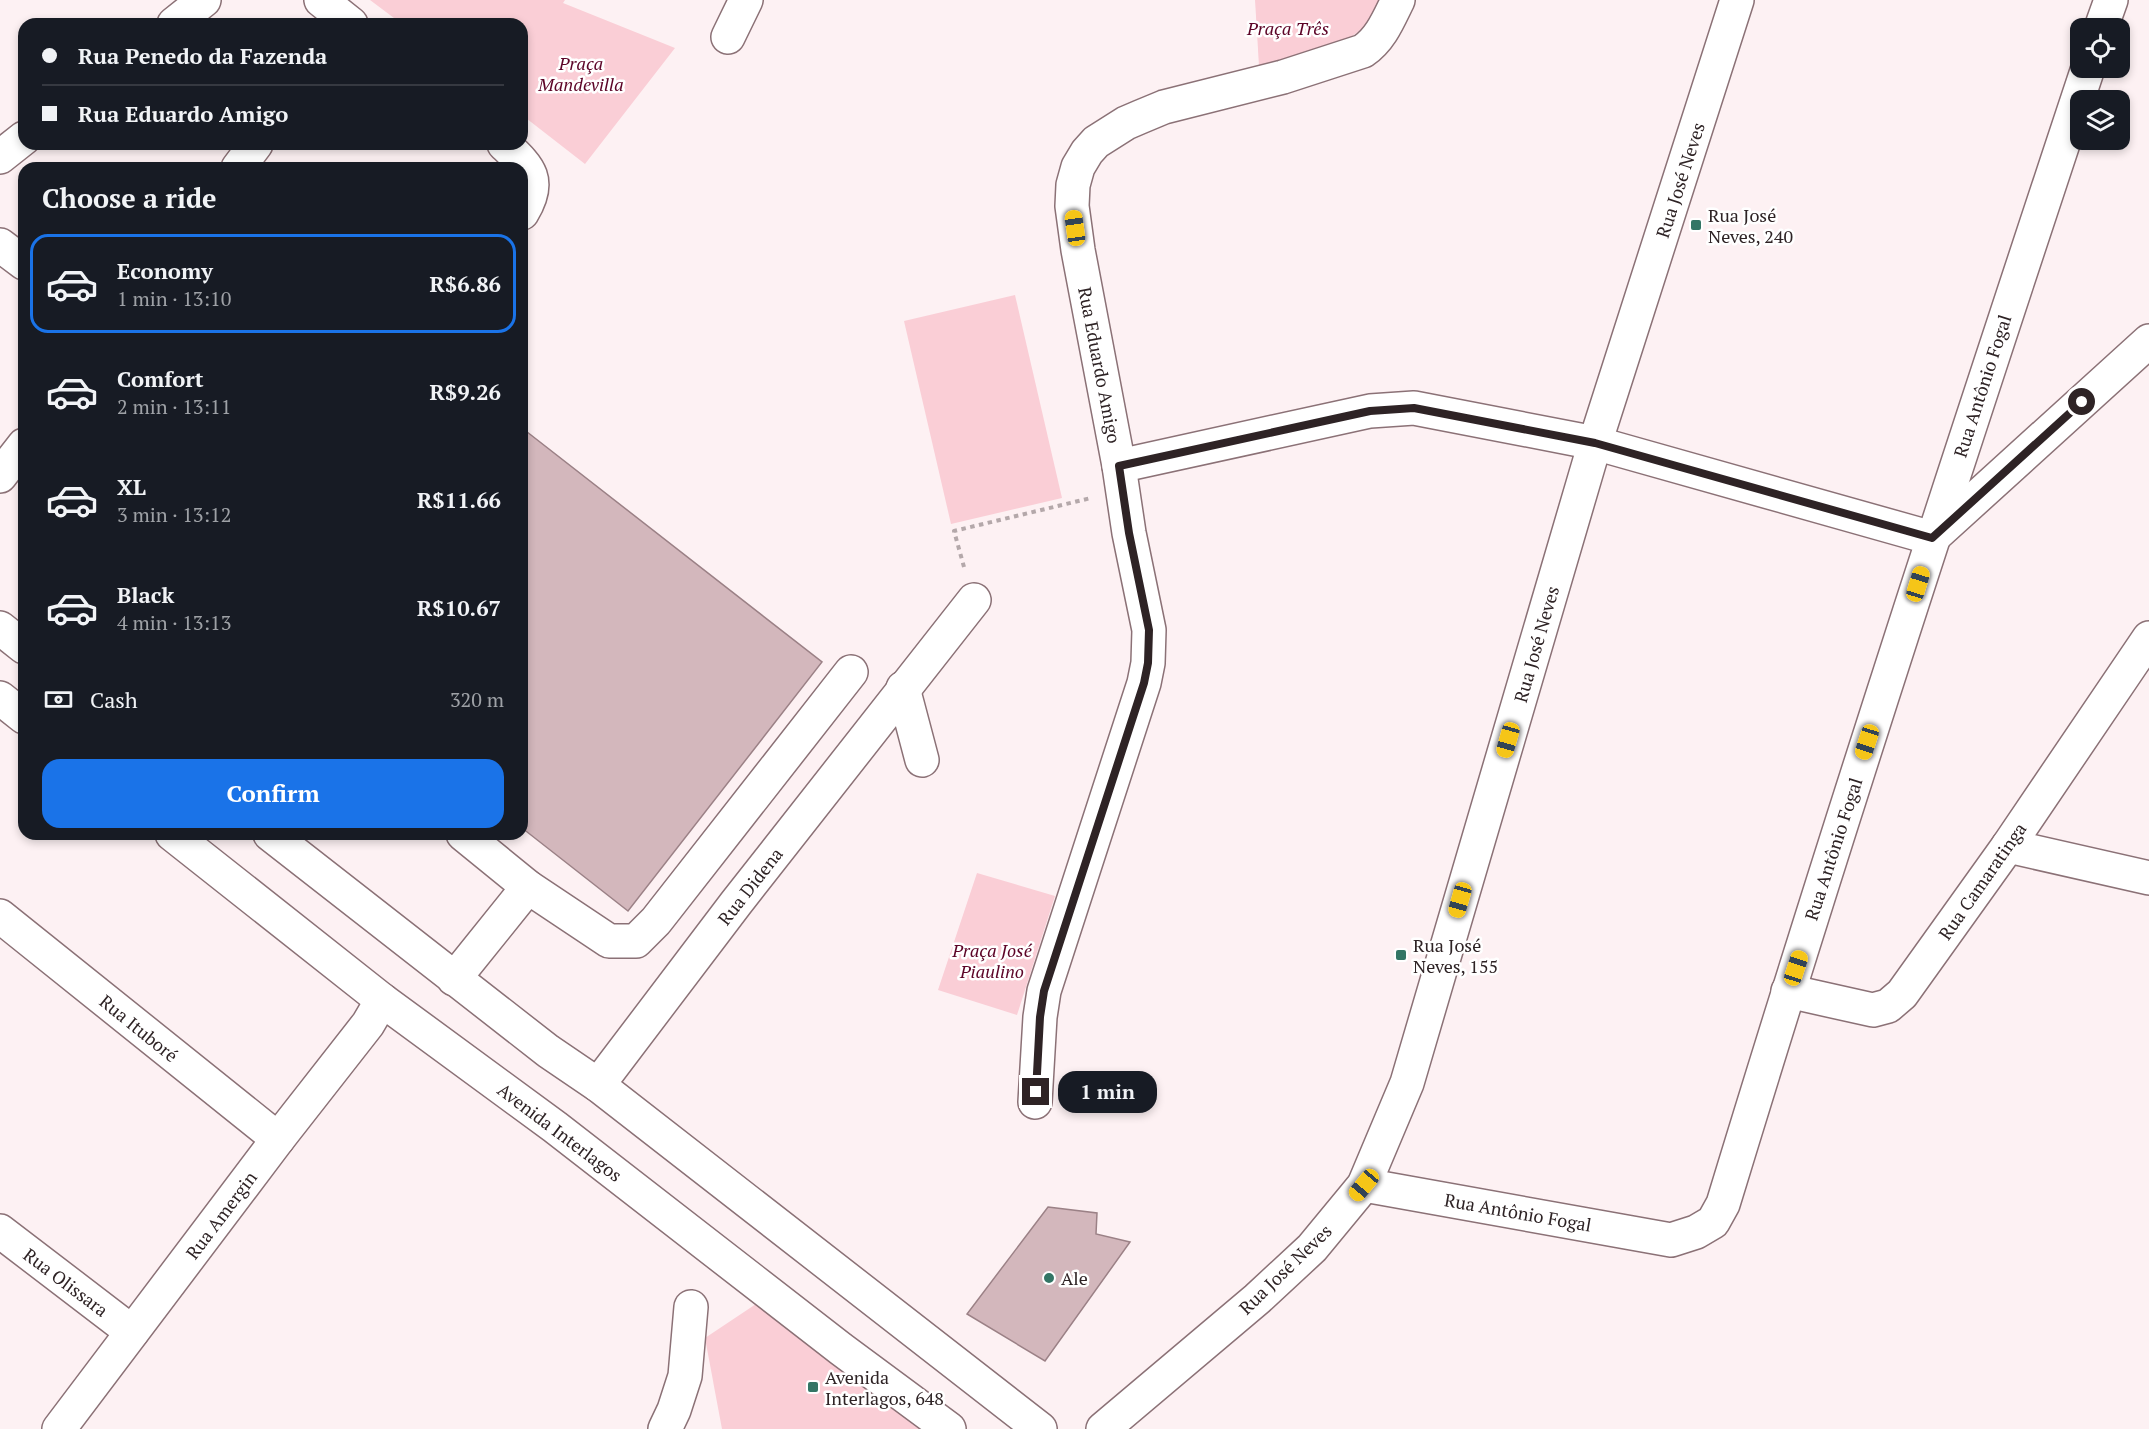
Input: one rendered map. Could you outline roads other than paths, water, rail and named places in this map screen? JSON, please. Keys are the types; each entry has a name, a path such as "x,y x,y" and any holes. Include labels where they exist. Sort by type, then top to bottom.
{"street":[{"path":"182,18 204,0"},
{"path":"321,0 343,18"},
{"path":"728,36 746,0"},
{"name":"Rua Eduardo Amigo","path":"1035,1102 1040,1017 1044,991 1144,683 1148,663 1149,630 1078,250 1072,206 1073,185 1078,167 1096,142 1126,123 1164,107 1283,77 1363,51 1380,33 1398,0"},
{"name":"Rua José Neves","path":"1103,1429 1312,1248 1364,1185 1407,1083 1595,443 1737,0"},
{"path":"2105,18 2111,0"},
{"name":"Rua Antônio Fogal","path":"1364,1185 1671,1240 1696,1232 1713,1222 1724,1204 1788,991 1932,538 2085,78"},
{"path":"0,157 18,143"},
{"path":"510,150 523,162"},
{"path":"528,168 532,178 528,200"},
{"path":"0,245 18,258"},
{"path":"1121,478 1370,411 1414,408 1595,443 1932,538 2149,341"},
{"path":"0,476 18,453"},
{"name":"Rua Didena","path":"598,1085 736,903 974,600"},
{"path":"0,628 18,642"},
{"name":"Rua Camaratinga","path":"1788,991 1873,1010 1888,1006 1902,994 2008,846 2149,638"},
{"path":"470,840 528,887 609,941 636,941 656,921 851,672"},
{"path":"903,688 922,760"},
{"path":"0,698 18,712"},
{"name":"Avenida Interlagos","path":"180,840 382,1000 555,1127 841,1349 949,1429"},
{"path":"278,840 548,1051 598,1085 1021,1424"},
{"path":"2008,846 2149,878"},
{"path":"454,979 528,887"},
{"name":"Rua Ituboré","path":"0,916 278,1140"},
{"name":"Rua Amergin","path":"58,1429 368,1024 382,1000"},
{"name":"Rua Olissara","path":"0,1232 132,1332"},
{"path":"665,1429 685,1376 691,1307"}],"place":[{"name":"Rua José Neves, 240","path":"1696,225"},
{"name":"Rua José Neves, 155","path":"1401,955"},
{"name":"Ale","path":"1049,1278"},
{"name":"Avenida Interlagos, 648","path":"813,1387"}],"park label":[{"name":"Praça Três","path":"1288,28"},
{"name":"Praça Mandevilla","path":"581,73"},
{"name":"Praça José Piaulino","path":"992,960"}]}
